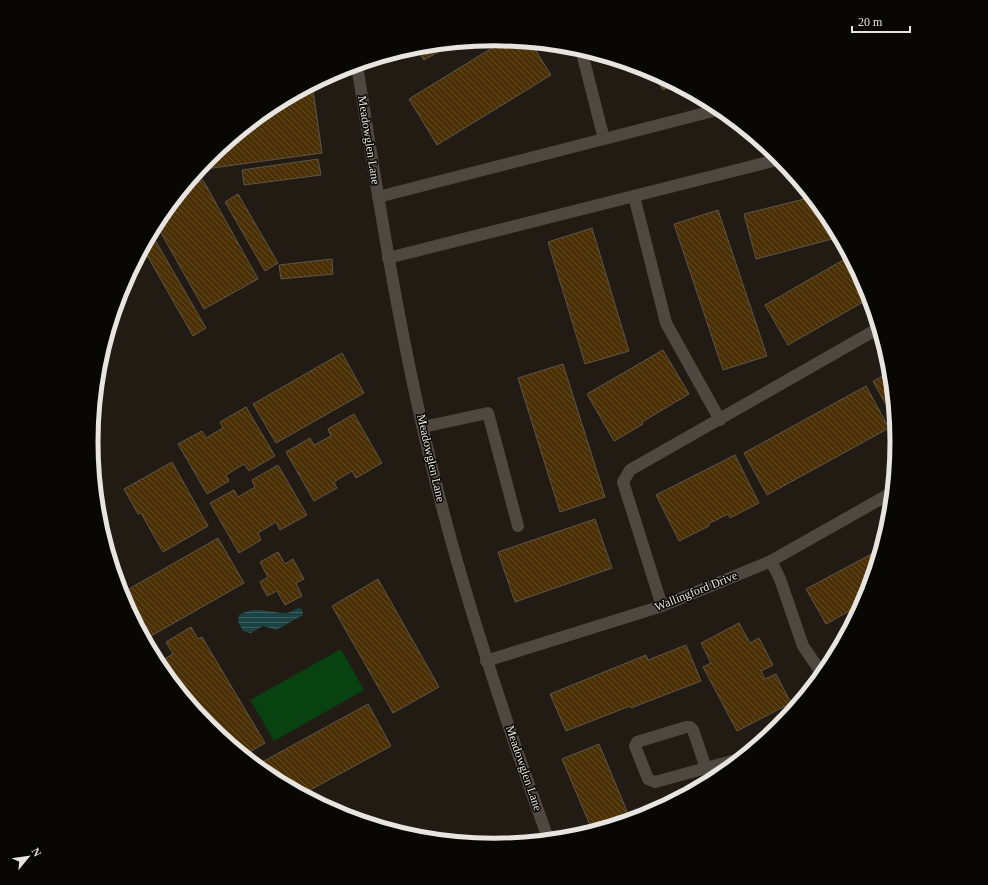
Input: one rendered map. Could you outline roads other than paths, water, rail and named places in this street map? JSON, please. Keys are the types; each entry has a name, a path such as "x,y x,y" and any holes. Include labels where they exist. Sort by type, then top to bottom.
{"street":[{"path":"583,57 604,139"},
{"name":"Meadowglen Lane","path":"357,71 388,258 423,427 440,499 486,661 548,836"},
{"path":"378,197 712,111"},
{"path":"388,258 773,161"},
{"path":"634,196 666,323 720,420"},
{"path":"662,606 623,482 630,470 874,331"},
{"path":"423,427 488,414 518,526"},
{"name":"Wallingford Drive","path":"486,661 662,606 771,561 887,496"},
{"path":"771,561 780,579 803,646 819,670"},
{"path":"706,768 690,727 636,742 635,746 648,779 651,782 655,782 728,762"}],"water":[{"path":"298,608 302,609 303,615 276,630 263,626 251,633 243,631 238,622 239,615 251,610 286,613"}]}
